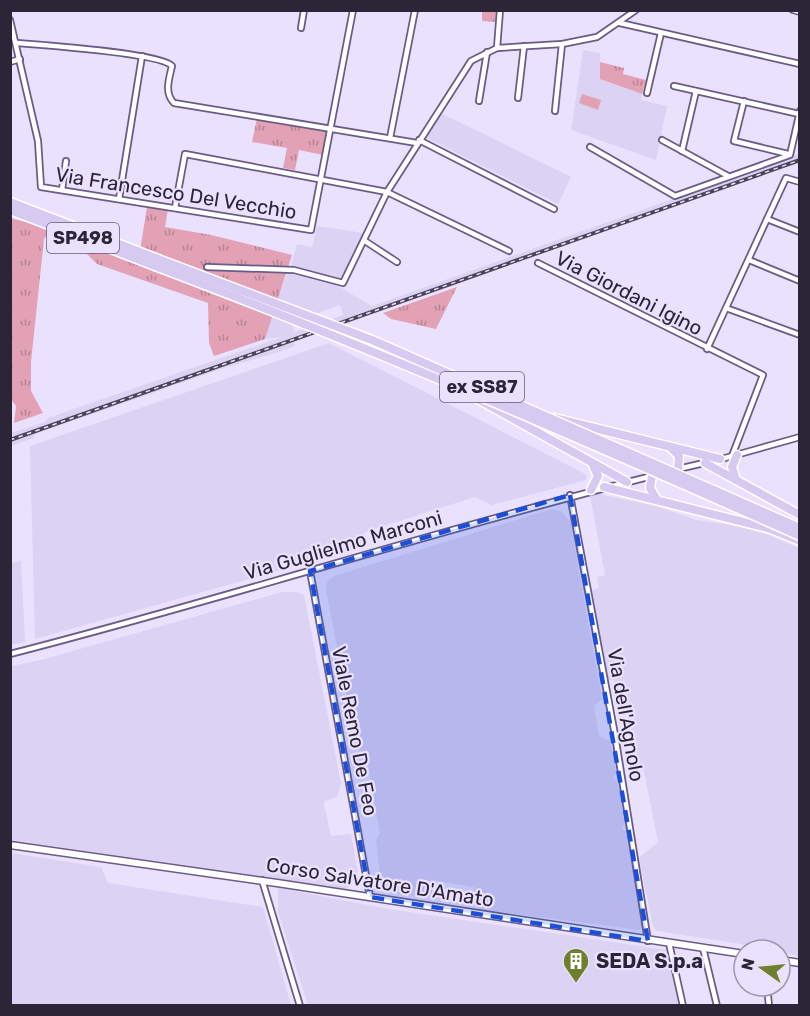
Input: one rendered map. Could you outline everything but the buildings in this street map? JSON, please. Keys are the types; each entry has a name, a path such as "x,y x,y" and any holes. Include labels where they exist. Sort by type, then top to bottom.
{"highway":[{"name":"ex SS87","path":"10,202 453,384 800,536"},
{"name":"SP498","path":"10,210 156,262"},
{"name":"ex SS87","path":"156,262 372,340 800,528"},
{"path":"453,384 627,482"},
{"path":"553,418 720,459"},
{"path":"666,445 679,456 682,468"},
{"path":"735,456 732,467 735,480"},
{"path":"590,461 598,472 591,490"},
{"path":"705,463 800,515"},
{"path":"652,476 650,488 657,500"},
{"path":"604,487 771,529 800,542"}],"street":[{"path":"301,28 304,10"},
{"name":"Via Francesco Del Vecchio","path":"20,59 38,141 41,187 311,230 353,10"},
{"path":"390,138 415,10"},
{"path":"497,48 500,10"},
{"path":"207,267 294,270 343,283 387,192 465,69 486,52 497,48 562,44 597,37 636,10"},
{"path":"793,10 800,12"},
{"path":"10,20 20,59 10,62"},
{"path":"620,23 800,64"},
{"path":"647,93 661,33"},
{"path":"17,43 142,56 169,62 172,66 168,87 169,98 174,103 418,142 554,209"},
{"path":"555,111 562,44"},
{"path":"518,98 524,46"},
{"path":"479,101 486,52"},
{"path":"119,199 142,56"},
{"path":"674,86 799,113 790,155"},
{"path":"682,151 696,91"},
{"path":"744,101 734,141 790,155"},
{"path":"662,140 728,176"},
{"path":"590,147 675,196 790,155"},
{"path":"175,208 185,154 387,192 509,251"},
{"path":"62,190 66,161"},
{"path":"707,349 786,178 800,182"},
{"path":"767,219 800,232"},
{"path":"365,241 397,261"},
{"path":"749,260 800,281"},
{"name":"Via Giordani Igino","path":"538,263 763,375 735,456"},
{"path":"726,308 800,335"},
{"name":"Via Guglielmo Marconi","path":"10,654 310,571 570,495 735,456 800,437"},
{"name":"Via dell'Agnolo","path":"570,495 615,735 648,941"},
{"name":"Viale Remo De Feo","path":"310,571 370,897"},
{"name":"Corso Salvatore D'Amato","path":"10,845 262,880 732,952"},
{"path":"262,880 300,1005"},
{"path":"669,943 683,1005"},
{"path":"702,948 717,1005"}],"highlighted area":[{"path":"570,495 648,941 370,897 310,571"}],"shaded area":[{"path":"583,50 600,53 600,79 642,94 641,100 667,106 656,160 571,130"},
{"path":"441,113 571,177 558,204 425,137"},
{"path":"799,154 799,162 294,341 295,346 279,352 224,368 35,434 34,438 11,446 11,433 45,422 48,418 282,337 265,339 271,315 288,273 336,285 372,306","holes":["340,305 343,315 294,332 291,323"]},
{"path":"317,226 364,233 340,280 291,265 297,244 312,247"},
{"path":"329,343 587,475 586,480 492,505 475,497 365,532 359,548 35,639 30,446"},
{"path":"601,492 603,495 659,507 696,520 751,528 799,548 799,956 792,955 792,938 732,938 732,943 657,931 653,926 639,858 658,842 643,767 638,767 630,725 633,720 624,714 626,705 619,696 614,680 608,680 592,590 599,588 597,577 605,575 590,496"},
{"path":"552,509 561,511 570,521 602,699 594,706 599,736 610,741 616,773 613,777 618,784 625,823 622,827 627,835 643,926 640,930 478,909 474,887 431,880 433,898 382,891 376,840 380,833 366,753 357,749 326,590 327,582 334,576"},
{"path":"21,561 25,642 11,645 11,563"},
{"path":"282,592 297,592 304,595 341,783 337,797 325,801 324,804 331,836 351,834 358,874 347,889 11,840 11,666 41,660"},
{"path":"11,853 101,867 108,883 263,907 291,1005 11,1005"},
{"path":"278,888 389,909 666,950 679,1005 308,1005 278,912"}],"green space":[{"path":"482,11 497,11 496,22 482,21"},
{"path":"600,62 624,68 623,74 646,80 642,94 600,79"},
{"path":"582,94 601,100 598,110 579,103"},
{"path":"257,118 327,130 323,155 299,150 295,170 283,168 287,148 252,142"},
{"path":"147,207 168,209 165,227 211,235 292,255 265,339 214,356 209,343 208,303 97,264 83,250 47,235 44,239 31,362 31,391 43,413 14,423 16,406 10,398 10,218 38,225 138,263"},
{"path":"457,287 436,329 391,319 383,313"}],"railway":[{"path":"10,440 800,160"}],"place":[{"name":"SEDA S.p.a","path":"576,984"}]}
